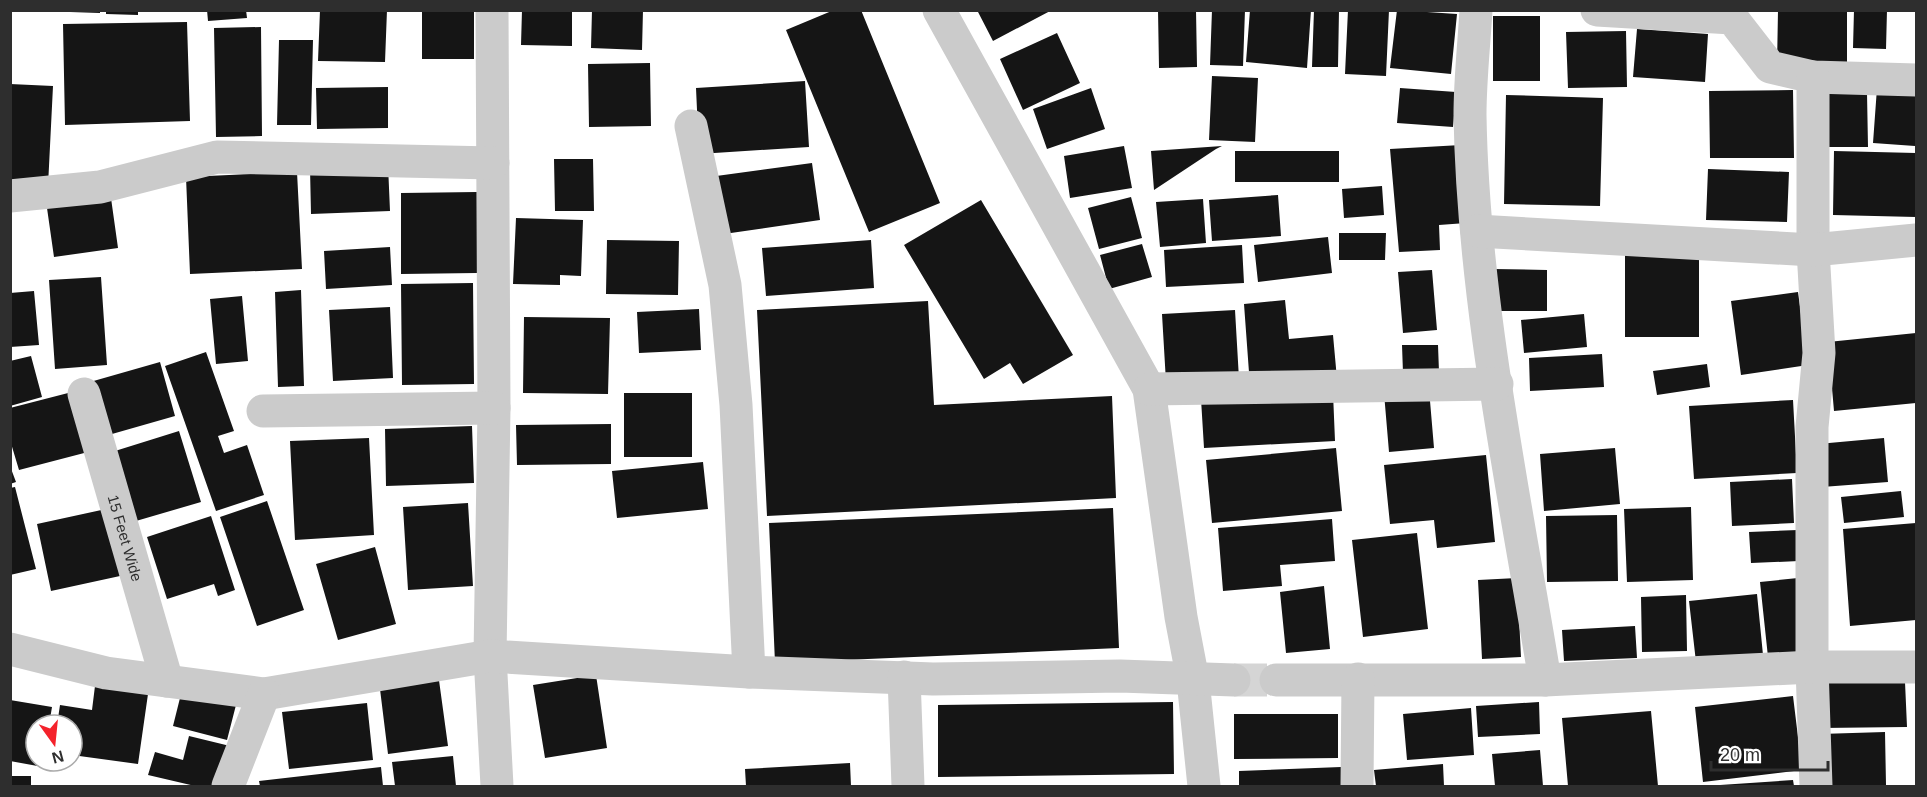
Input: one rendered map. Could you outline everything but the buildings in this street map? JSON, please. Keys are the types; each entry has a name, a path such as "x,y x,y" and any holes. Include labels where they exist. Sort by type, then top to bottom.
{"street":[{"path":"492,10 494,408 490,656 497,786"},
{"path":"939,10 1149,389 1181,617 1193,680 1204,786"},
{"path":"1476,10 1470,114 1477,231 1497,384 1545,681"},
{"path":"1596,10 1732,18 1770,67 1813,77 1917,80"},
{"path":"1813,77 1813,250 1819,353 1812,427 1812,668 1816,786"},
{"path":"691,126 725,285 736,405 749,672"},
{"path":"10,196 100,187 217,157 493,163"},
{"path":"1477,231 1813,250 1917,240"},
{"path":"1149,389 1497,384"},
{"name":"15 Feet Wide","path":"84,394 167,681"},
{"path":"263,411 494,408"},
{"path":"10,649 106,674 264,694 490,656 749,672 904,677 1120,676 1234,680"},
{"path":"1276,680 1545,681 1812,668 1917,667"},
{"path":"904,677 908,786"},
{"path":"1357,786 1358,679"},
{"path":"228,786 264,694"}],"tunnel":[{"path":"1234,680 1276,680"}]}
